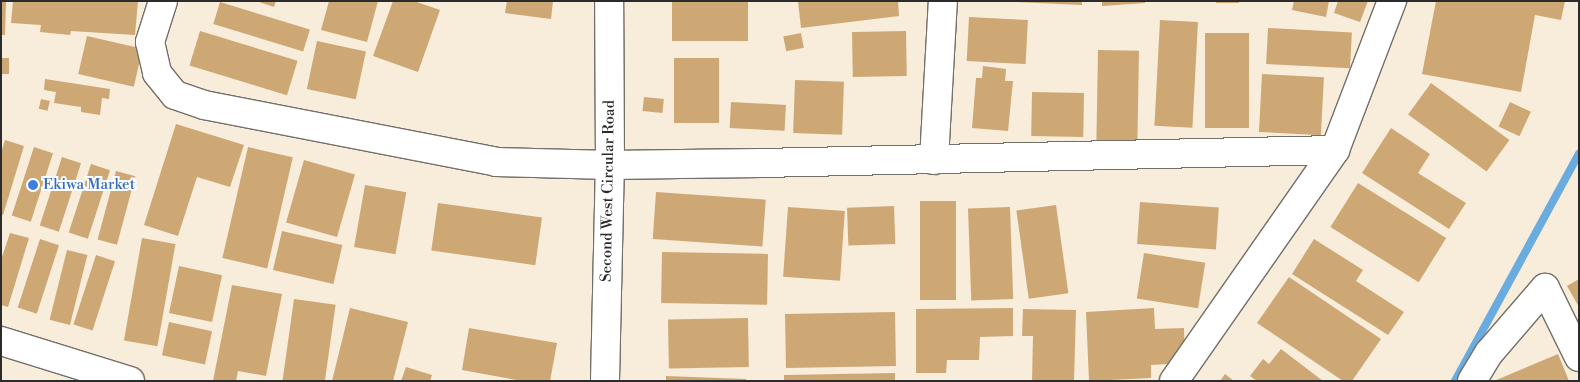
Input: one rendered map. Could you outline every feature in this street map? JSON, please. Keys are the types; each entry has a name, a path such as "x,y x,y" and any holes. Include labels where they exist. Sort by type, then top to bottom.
{"street":[{"path":"163,1 150,42 157,73 175,95 204,105 496,162 610,165 934,160 1335,150"},
{"name":"Second West Circular Road","path":"605,381 610,165 609,1"},
{"path":"934,160 943,1"},
{"path":"1174,381 1335,150 1392,1"},
{"path":"1472,381 1490,353 1545,288 1579,357"},
{"path":"1,341 130,381"}],"building":[{"path":"1,1 6,1 5,35 1,35"},
{"path":"13,1 138,1 135,35 71,31 70,35 40,32 41,25 11,23"},
{"path":"256,1 276,1 274,7"},
{"path":"329,1 378,1 367,42 321,30"},
{"path":"393,1 414,1 440,10 418,72 373,56"},
{"path":"507,1 553,1 551,19 505,13"},
{"path":"672,1 748,1 748,41 672,41"},
{"path":"798,1 898,1 899,16 801,28"},
{"path":"994,1 1082,1 1082,5"},
{"path":"1102,1 1145,1 1145,3 1102,6"},
{"path":"1216,1 1239,1 1239,3 1216,3"},
{"path":"1294,1 1329,1 1326,17 1292,10"},
{"path":"1338,1 1368,1 1360,22 1334,13"},
{"path":"1436,1 1565,1 1561,20 1535,15 1521,92 1422,74"},
{"path":"220,2 310,29 303,51 213,24"},
{"path":"969,17 1028,20 1026,64 967,61"},
{"path":"1160,20 1198,22 1192,128 1154,126"},
{"path":"1268,28 1352,32 1350,68 1266,64"},
{"path":"200,31 298,61 287,95 189,65"},
{"path":"906,31 907,76 853,77 852,32"},
{"path":"801,33 804,48 786,51 783,36"},
{"path":"1205,33 1249,33 1249,128 1205,128"},
{"path":"87,36 143,49 134,87 78,74"},
{"path":"317,41 366,51 356,99 307,89"},
{"path":"1098,50 1139,51 1137,146 1096,145"},
{"path":"1,58 9,58 9,74 1,74"},
{"path":"674,58 719,58 719,123 674,123"},
{"path":"983,66 1006,69 1005,81 1013,81 1008,131 972,128 976,78 982,78"},
{"path":"1262,74 1324,77 1321,135 1259,132"},
{"path":"45,79 110,89 109,99 102,98 100,115 81,112 81,107 54,103 56,92 44,90"},
{"path":"795,80 844,82 842,135 793,133"},
{"path":"1431,83 1509,140 1487,172 1408,115"},
{"path":"1032,92 1084,93 1083,137 1031,136"},
{"path":"644,97 664,99 662,113 643,111"},
{"path":"41,99 50,101 48,111 39,109"},
{"path":"731,102 786,105 785,131 730,128"},
{"path":"1510,102 1531,112 1519,136 1499,126"},
{"path":"176,124 244,145 230,187 197,177 178,236 144,225"},
{"path":"1391,128 1430,154 1418,173 1466,203 1449,229 1362,173"},
{"name":"Ekiwa Market","path":"5,140 24,146 3,215 1,214 1,153"},
{"name":"Ekiwa Market","path":"34,147 53,153 31,222 12,215"},
{"path":"248,147 293,157 267,268 222,258"},
{"name":"Ekiwa Market","path":"62,157 81,163 59,232 40,225"},
{"path":"304,160 355,175 337,237 286,222"},
{"name":"Ekiwa Market","path":"91,164 110,170 88,239 69,232"},
{"name":"Ekiwa Market","path":"116,171 135,176 117,245 98,240"},
{"path":"1358,183 1446,238 1419,282 1330,227"},
{"path":"365,185 406,192 395,254 354,247"},
{"path":"656,192 766,200 762,247 653,239"},
{"path":"920,201 956,201 956,300 920,300"},
{"path":"1140,202 1219,208 1216,249 1137,244"},
{"path":"438,203 542,218 535,265 431,251"},
{"path":"1056,205 1068,293 1029,299 1016,211"},
{"path":"894,206 895,244 848,246 847,208"},
{"path":"788,207 845,211 840,281 783,277"},
{"path":"1010,207 1013,299 971,300 968,208"},
{"path":"282,231 342,245 333,284 273,270"},
{"path":"10,233 29,238 8,307 1,305 1,260"},
{"path":"142,238 175,244 157,346 124,340"},
{"path":"40,239 59,245 37,314 18,307"},
{"path":"1314,239 1363,270 1356,281 1404,312 1388,335 1292,274"},
{"path":"67,250 87,255 70,325 50,320"},
{"path":"662,252 768,254 767,305 661,303"},
{"path":"1144,253 1205,263 1198,308 1137,298"},
{"path":"96,255 115,261 92,331 73,324"},
{"path":"179,266 222,275 212,322 169,313"},
{"path":"1289,277 1381,339 1352,381 1343,381 1257,323"},
{"path":"1579,279 1579,307 1567,286"},
{"path":"232,285 282,294 266,376 238,371 236,381 213,381"},
{"path":"294,299 336,305 325,381 282,381"},
{"path":"350,308 408,322 393,381 332,381"},
{"path":"1013,308 1013,336 980,337 979,360 947,360 946,373 916,373 916,309"},
{"path":"1154,308 1155,329 1184,328 1185,363 1151,365 1151,378 1089,381 1086,312"},
{"path":"1023,309 1076,310 1074,381 1032,381 1033,336 1022,336"},
{"path":"895,312 896,366 786,368 785,314"},
{"path":"748,318 749,367 669,368 668,319"},
{"path":"169,322 212,331 205,364 162,355"},
{"path":"469,328 557,343 550,381 522,381 462,370"},
{"path":"1281,349 1323,381 1257,381 1250,376 1263,359 1269,364"},
{"path":"1558,354 1569,381 1494,381"},
{"path":"406,367 432,375 430,381 401,381"},
{"path":"895,373 895,381 784,381 784,375"},
{"path":"1225,374 1234,381 1220,381"},
{"path":"666,376 746,379 746,381 666,381"}],"waterway":[{"path":"1455,381 1579,154"}],"place":[{"name":"Ekiwa Market","path":"33,185"}]}
